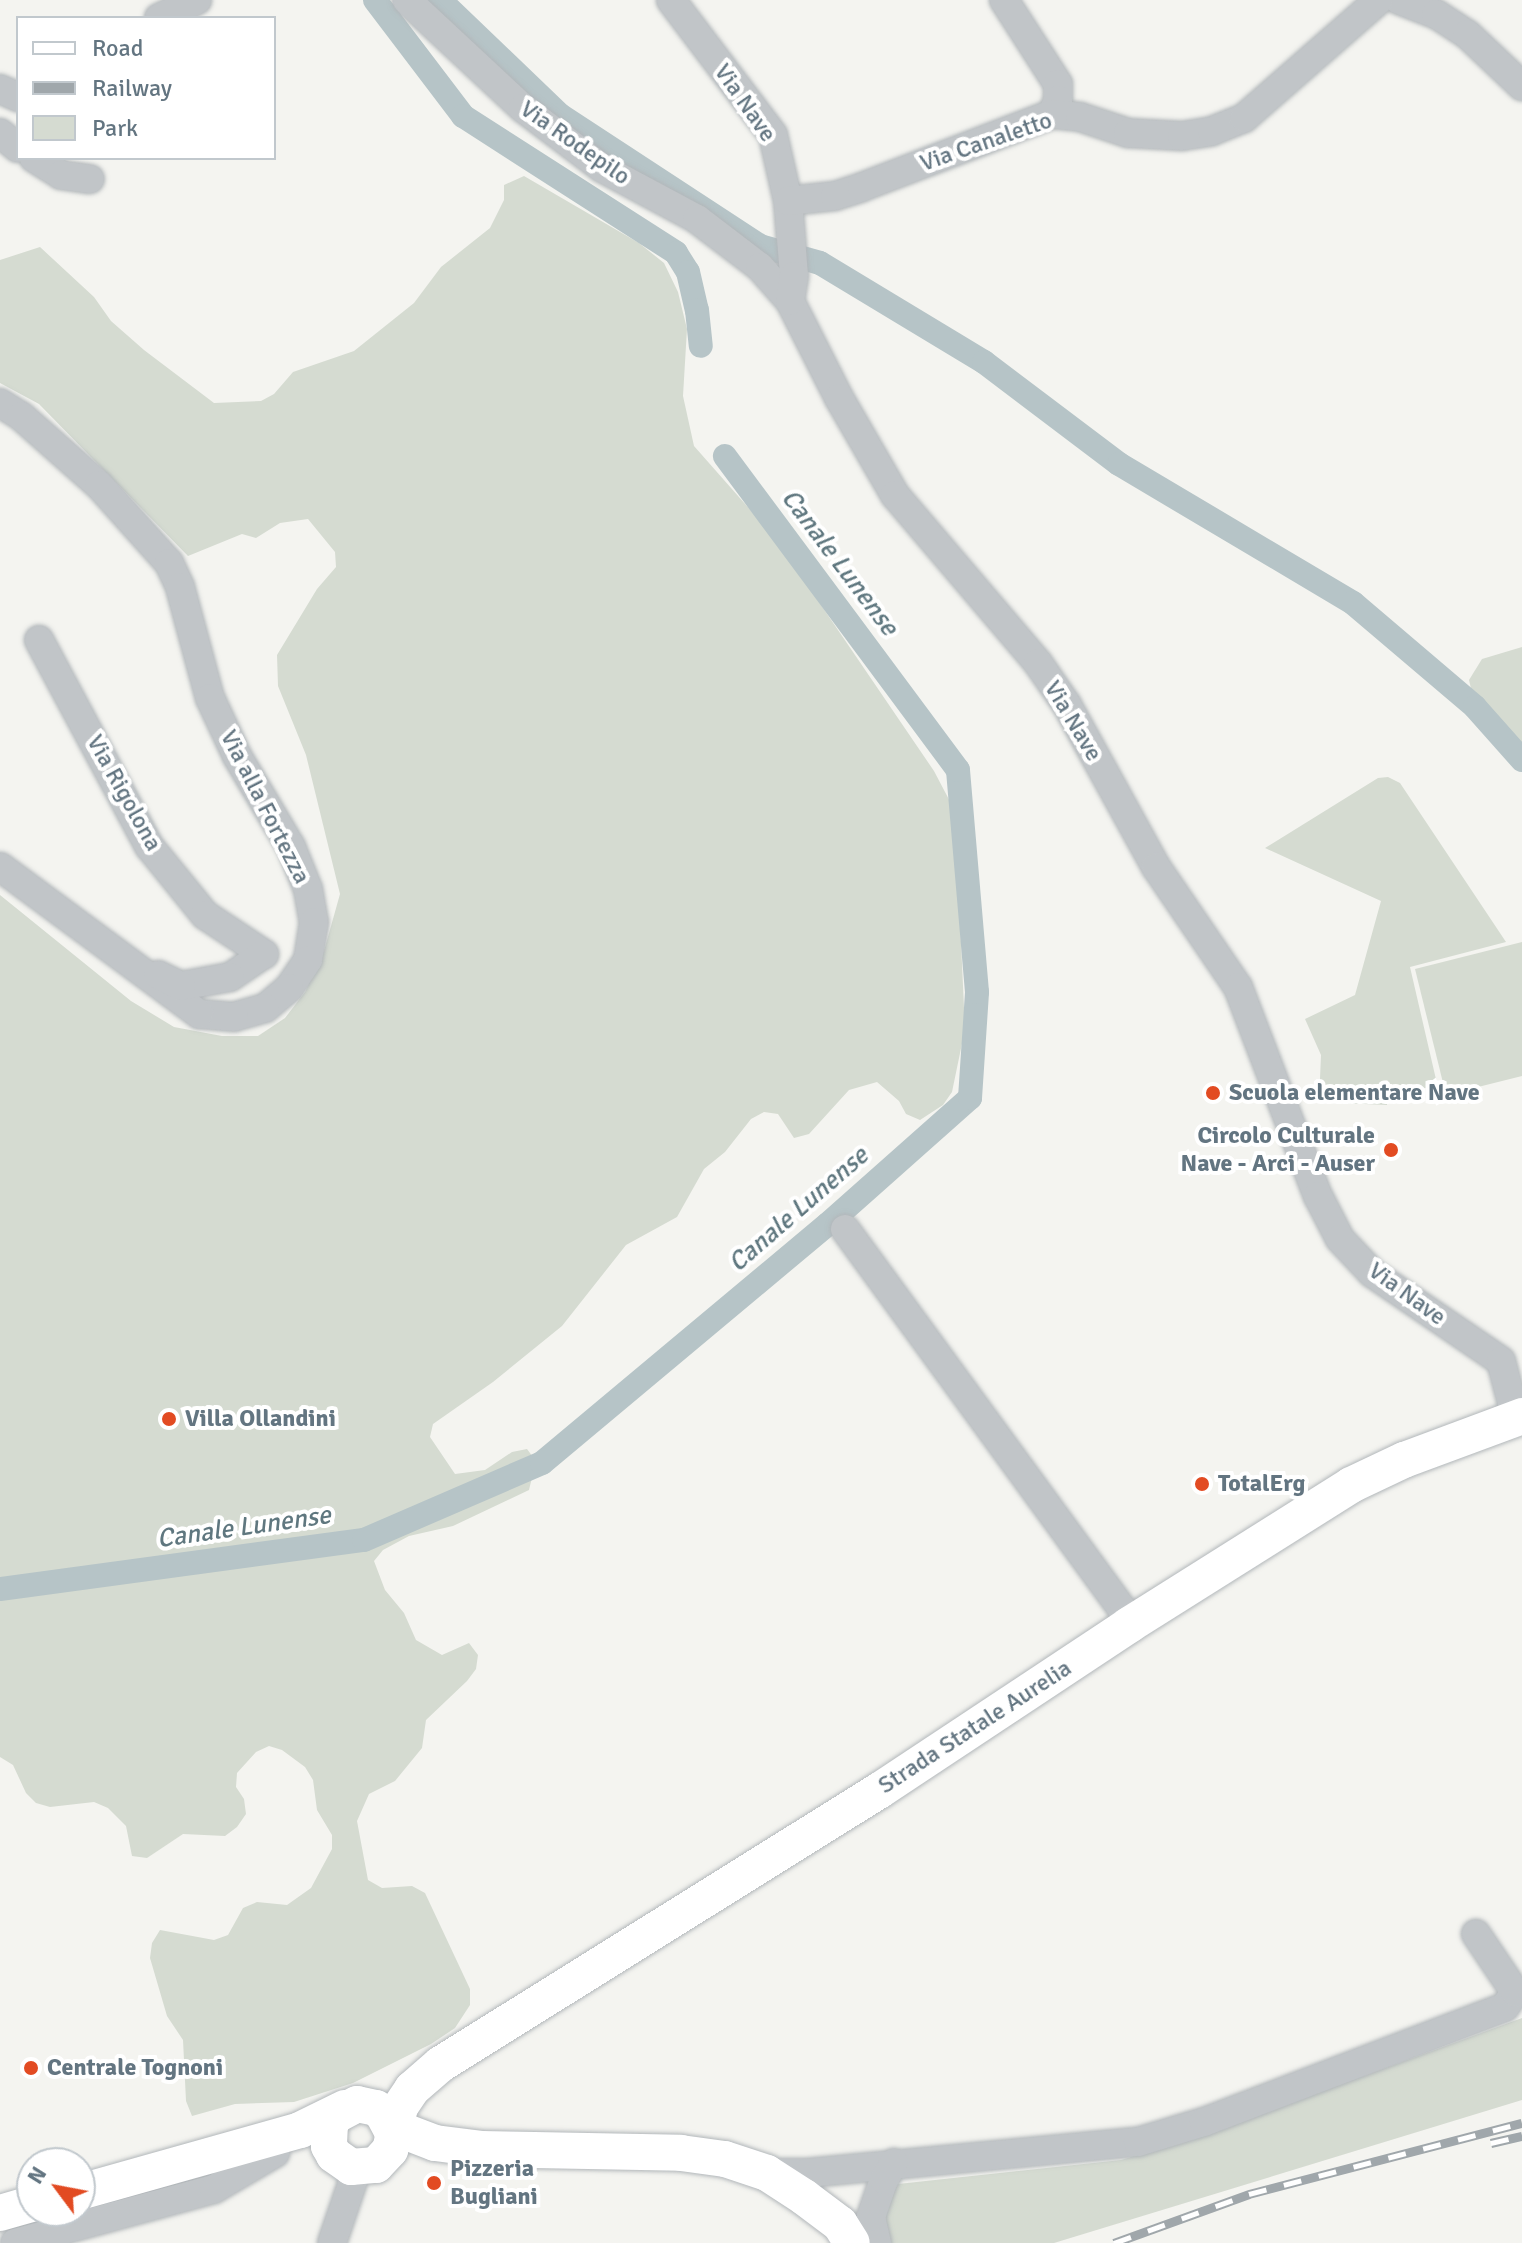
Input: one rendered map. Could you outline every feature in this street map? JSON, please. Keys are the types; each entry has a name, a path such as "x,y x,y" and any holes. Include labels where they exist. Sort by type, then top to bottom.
{"main road":[{"name":"Strada Statale Aurelia","path":"433,2070 880,1790 1129,1625 1351,1485 1404,1460 1519,1417"},
{"path":"96,2188 300,2130 433,2070"},
{"path":"392,2131 376,2108 351,2106 330,2124 328,2135 334,2155 358,2165 390,2150 400,2107 433,2070"},
{"path":"433,2070 416,2090 414,2119 435,2143"},
{"path":"392,2131 401,2130 435,2143 481,2149"},
{"path":"220,2154 319,2155 358,2165 408,2154 481,2149 681,2153 725,2159 767,2173 840,2224 852,2243"}],"street":[{"path":"163,16 197,0"},
{"name":"Via Rodepilo","path":"407,0 523,108 602,168 697,219 792,288"},
{"name":"Via Nave","path":"671,0 773,135 788,201 792,288 839,398 895,495 1038,663 1067,705 1156,867 1238,987 1318,1196 1340,1239 1372,1273 1501,1361 1519,1417"},
{"path":"1004,0 1058,84 1058,100 1052,114"},
{"name":"Via Canaletto","path":"788,201 835,196 1052,114 1080,117 1128,133 1182,136 1212,131 1244,118 1379,0"},
{"path":"1399,0 1436,14 1467,34 1522,86"},
{"path":"0,133 16,146"},
{"path":"37,160 61,175 90,179"},
{"name":"Via alla Fortezza","path":"0,403 21,416 99,485 169,563 180,587 210,698 237,756 291,847 308,889 314,922 308,960 289,988 265,1008 234,1017 199,1014 0,867"},
{"name":"Via Rigolona","path":"39,640 149,846 205,915 264,954 230,977 181,986 128,962"},
{"path":"845,1229 1124,1612 1129,1625"},
{"path":"767,2173 807,2173 1154,2139 1505,2007 1515,1992 1476,1934"},
{"path":"15,2243 214,2189 275,2153"},
{"path":"877,2243 871,2217 884,2180 894,2163"},
{"path":"332,2243 358,2165"}],"green space":[{"path":"524,176 639,243 664,263 678,292 687,329 683,396 694,446 776,539 934,771 955,811 965,1029 952,1092 943,1105 920,1120 906,1114 899,1101 877,1082 849,1090 809,1134 794,1138 778,1114 764,1112 751,1119 725,1152 704,1169 677,1217 626,1245 562,1326 493,1382 433,1424 430,1437 455,1474 485,1470 512,1452 527,1449 536,1461 529,1490 453,1526 409,1536 383,1550 374,1561 385,1590 404,1613 416,1640 442,1655 469,1643 478,1655 476,1669 467,1681 426,1720 422,1748 395,1781 369,1794 357,1821 368,1880 382,1888 412,1886 425,1893 470,1989 470,2005 455,2028 431,2044 353,2083 294,2102 235,2104 192,2116 186,2101 183,2040 167,2016 150,1958 152,1943 160,1930 214,1940 228,1935 243,1908 257,1902 287,1905 311,1888 332,1849 332,1835 317,1810 313,1780 305,1767 282,1750 269,1746 256,1752 237,1773 236,1787 244,1799 246,1814 237,1827 225,1836 183,1834 147,1858 132,1856 126,1826 108,1808 94,1802 50,1807 36,1803 26,1793 13,1765 0,1757 0,895 131,1001 174,1027 222,1036 258,1036 285,1018 305,992 324,951 340,894 306,755 278,686 277,655 317,589 336,567 335,552 308,519 280,523 256,538 242,534 188,556 39,404 0,383 0,260 40,247 94,297 111,321 214,403 261,401 274,394 293,372 354,351 414,303 441,267 490,228 504,200 504,185"},
{"path":"1522,647 1522,752 1473,697 1469,680 1482,659"},
{"path":"1388,777 1400,783 1506,942 1410,967 1438,1088 1388,1088 1387,1105 1319,1102 1321,1055 1305,1019 1355,995 1381,901 1265,848 1378,778"},
{"path":"1522,942 1522,1076 1446,1095 1415,969"},
{"path":"1522,2018 1522,2100 1054,2243 889,2243 885,2231 886,2206 898,2184 1121,2160 1197,2137"}],"waterway":[{"name":"Canale Lunense","path":"375,0 463,116 676,253 688,272 701,346"},
{"path":"440,0 560,115 760,246 820,263 984,362 1119,464 1353,603 1475,707 1522,760"},
{"name":"Canale Lunense","path":"0,1589 364,1540 542,1463 828,1224 970,1098 977,992 958,770 725,456"}],"railway":[{"path":"1114,2243 1249,2194 1522,2123"},
{"path":"1491,2143 1522,2136"}],"place":[{"name":"Scuola elementare Nave","path":"1213,1093"},
{"name":"Circolo Culturale Nave - Arci - Auser","path":"1391,1150"},
{"name":"Villa Ollandini","path":"169,1419"},
{"name":"TotalErg","path":"1202,1484"},
{"name":"Centrale Tognoni","path":"31,2068"},
{"name":"Pizzeria Bugliani","path":"434,2183"}]}
